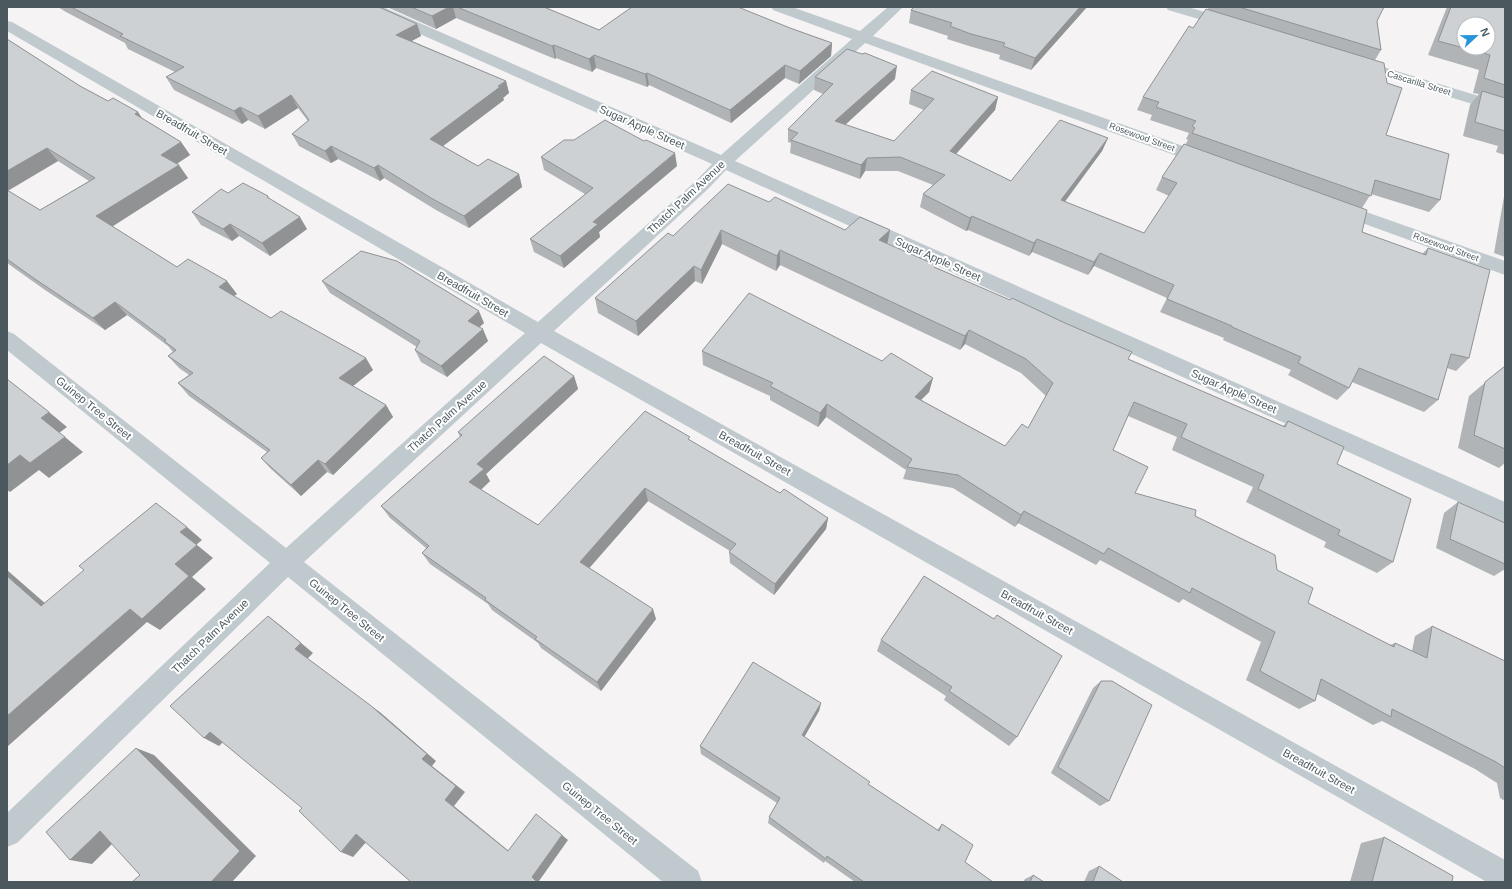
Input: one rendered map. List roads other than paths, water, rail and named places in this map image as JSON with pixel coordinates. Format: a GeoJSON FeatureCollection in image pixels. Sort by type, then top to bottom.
{"type":"FeatureCollection","features":[{"type":"Feature","properties":{"kind":"street","name":"Sugar Apple Street"},"geometry":{"type":"LineString","coordinates":[[371,7],[723,162],[1505,513]]}},
{"type":"Feature","properties":{"kind":"street","name":"Rosewood Street"},"geometry":{"type":"LineString","coordinates":[[778,7],[1222,166]]}},
{"type":"Feature","properties":{"kind":"street","name":"Thatch Palm Avenue"},"geometry":{"type":"LineString","coordinates":[[7,833],[287,562],[703,184],[723,162],[896,7]]}},
{"type":"Feature","properties":{"kind":"street"},"geometry":{"type":"LineString","coordinates":[[1173,7],[1241,28]]}},
{"type":"Feature","properties":{"kind":"street","name":"Breadfruit Street"},"geometry":{"type":"LineString","coordinates":[[7,25],[539,332],[1505,876]]}},
{"type":"Feature","properties":{"kind":"street","name":"Cascarilla Street"},"geometry":{"type":"LineString","coordinates":[[1346,60],[1505,109]]}},
{"type":"Feature","properties":{"kind":"street","name":"Rosewood Street"},"geometry":{"type":"LineString","coordinates":[[1326,204],[1505,268]]}},
{"type":"Feature","properties":{"kind":"street","name":"Guinep Tree Street"},"geometry":{"type":"LineString","coordinates":[[7,339],[687,882]]}}]}
